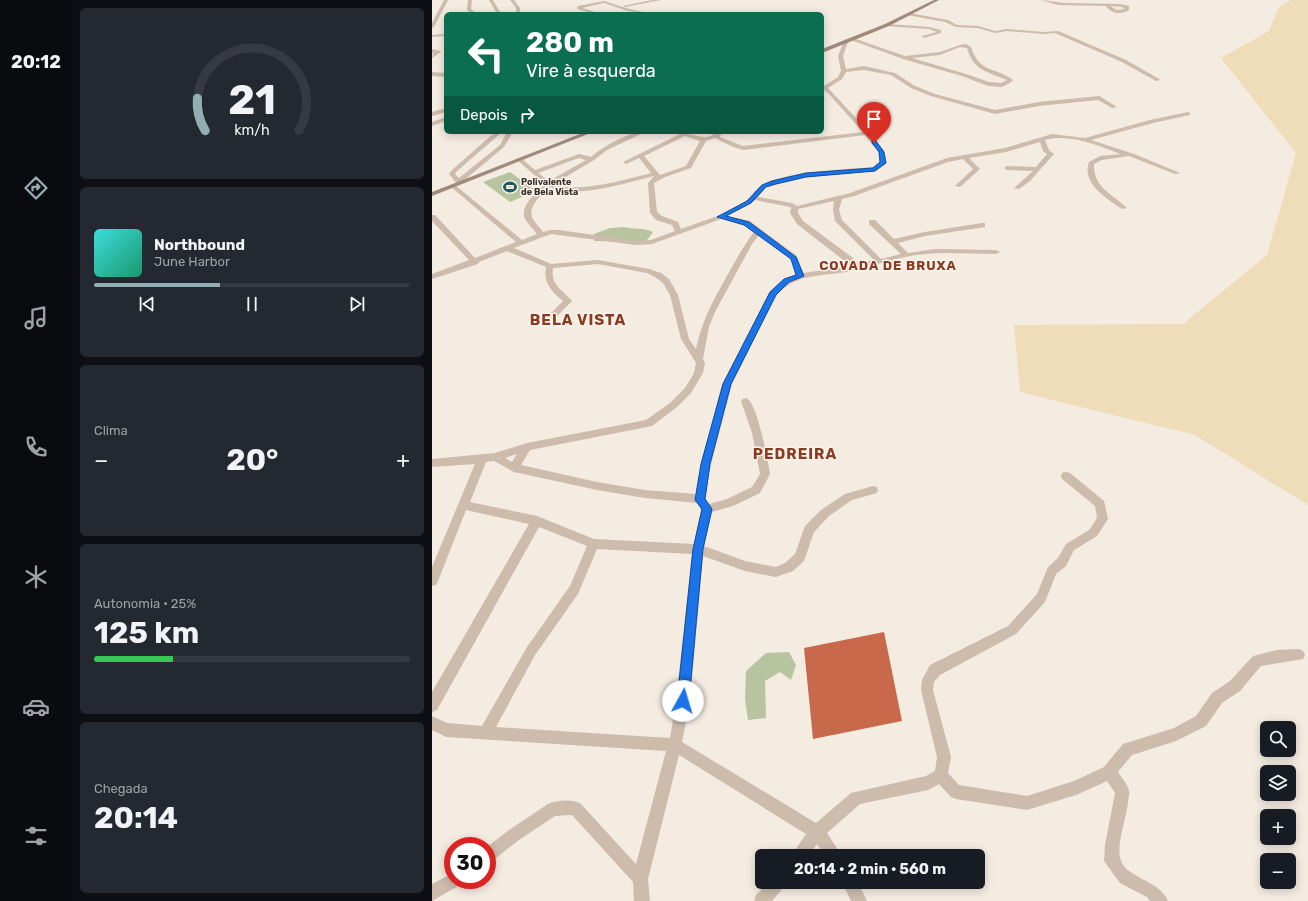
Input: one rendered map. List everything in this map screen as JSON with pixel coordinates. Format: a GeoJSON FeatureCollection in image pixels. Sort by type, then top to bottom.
{"type":"FeatureCollection","features":[{"type":"Feature","properties":{"kind":"main road"},"geometry":{"type":"LineString","coordinates":[[824,49],[887,25],[937,0]]}},
{"type":"Feature","properties":{"kind":"main road"},"geometry":{"type":"LineString","coordinates":[[432,194],[585,134]]}},
{"type":"Feature","properties":{"kind":"street"},"geometry":{"type":"LineString","coordinates":[[432,27],[446,0]]}},
{"type":"Feature","properties":{"kind":"street"},"geometry":{"type":"LineString","coordinates":[[470,0],[469,10],[472,12]]}},
{"type":"Feature","properties":{"kind":"street"},"geometry":{"type":"LineString","coordinates":[[491,0],[498,12]]}},
{"type":"Feature","properties":{"kind":"street"},"geometry":{"type":"LineString","coordinates":[[512,0],[518,8],[524,12]]}},
{"type":"Feature","properties":{"kind":"street"},"geometry":{"type":"LineString","coordinates":[[591,12],[578,9],[587,5],[610,0]]}},
{"type":"Feature","properties":{"kind":"street"},"geometry":{"type":"LineString","coordinates":[[617,7],[639,5],[659,0]]}},
{"type":"Feature","properties":{"kind":"street"},"geometry":{"type":"LineString","coordinates":[[1043,0],[1052,3],[1108,5]]}},
{"type":"Feature","properties":{"kind":"street"},"geometry":{"type":"LineString","coordinates":[[1077,4],[1093,0]]}},
{"type":"Feature","properties":{"kind":"street"},"geometry":{"type":"LineString","coordinates":[[604,2],[617,7],[641,12]]}},
{"type":"Feature","properties":{"kind":"street"},"geometry":{"type":"LineString","coordinates":[[909,14],[946,21],[956,26],[978,28],[995,32],[1007,30],[1044,33],[1056,32],[1124,61],[1158,80]]}},
{"type":"Feature","properties":{"kind":"street"},"geometry":{"type":"LineString","coordinates":[[887,25],[930,28],[939,31],[939,34],[924,37]]}},
{"type":"Feature","properties":{"kind":"street"},"geometry":{"type":"LineString","coordinates":[[432,36],[444,35]]}},
{"type":"Feature","properties":{"kind":"street"},"geometry":{"type":"LineString","coordinates":[[853,39],[905,58],[964,75],[988,84],[1002,84],[1010,80],[977,65],[972,57],[969,47],[966,46],[956,47],[941,53],[905,58]]}},
{"type":"Feature","properties":{"kind":"street"},"geometry":{"type":"LineString","coordinates":[[844,71],[842,67],[841,53],[846,42]]}},
{"type":"Feature","properties":{"kind":"street"},"geometry":{"type":"LineString","coordinates":[[432,51],[444,53]]}},
{"type":"Feature","properties":{"kind":"street"},"geometry":{"type":"LineString","coordinates":[[432,56],[438,52]]}},
{"type":"Feature","properties":{"kind":"street"},"geometry":{"type":"LineString","coordinates":[[432,277],[474,262],[541,234],[559,232],[644,243],[652,242],[720,217],[754,198],[759,190],[764,186],[774,182],[806,175],[875,169],[883,163],[882,152],[867,133],[824,90],[840,78],[844,71],[856,68],[864,68],[893,74],[913,87],[933,95],[995,112],[1039,104],[1099,98],[1114,107]]}},
{"type":"Feature","properties":{"kind":"street"},"geometry":{"type":"LineString","coordinates":[[433,75],[444,75]]}},
{"type":"Feature","properties":{"kind":"street"},"geometry":{"type":"LineString","coordinates":[[432,114],[444,112]]}},
{"type":"Feature","properties":{"kind":"street"},"geometry":{"type":"LineString","coordinates":[[1085,140],[1152,121],[1188,114]]}},
{"type":"Feature","properties":{"kind":"street"},"geometry":{"type":"LineString","coordinates":[[432,124],[444,120]]}},
{"type":"Feature","properties":{"kind":"street"},"geometry":{"type":"LineString","coordinates":[[519,159],[549,184],[558,188],[572,189],[657,176],[689,167],[704,140],[717,134],[734,146],[743,148],[867,133]]}},
{"type":"Feature","properties":{"kind":"street"},"geometry":{"type":"LineString","coordinates":[[497,134],[452,174],[456,184],[520,242]]}},
{"type":"Feature","properties":{"kind":"street"},"geometry":{"type":"LineString","coordinates":[[456,184],[502,146],[509,134]]}},
{"type":"Feature","properties":{"kind":"street"},"geometry":{"type":"LineString","coordinates":[[541,234],[528,218],[528,209],[538,194],[549,184],[606,149],[638,134]]}},
{"type":"Feature","properties":{"kind":"street"},"geometry":{"type":"LineString","coordinates":[[626,162],[680,134]]}},
{"type":"Feature","properties":{"kind":"street"},"geometry":{"type":"LineString","coordinates":[[685,134],[704,140]]}},
{"type":"Feature","properties":{"kind":"street"},"geometry":{"type":"LineString","coordinates":[[754,198],[792,205],[795,208],[839,198],[909,175],[947,160],[1006,150],[1042,139],[1058,136],[1085,140],[1132,155],[1177,173]]}},
{"type":"Feature","properties":{"kind":"street"},"geometry":{"type":"LineString","coordinates":[[1017,188],[1038,170],[1051,154],[1046,150],[1042,139]]}},
{"type":"Feature","properties":{"kind":"street"},"geometry":{"type":"LineString","coordinates":[[640,155],[657,176]]}},
{"type":"Feature","properties":{"kind":"street"},"geometry":{"type":"LineString","coordinates":[[1124,208],[1104,194],[1094,181],[1090,169],[1090,163],[1100,158],[1132,155]]}},
{"type":"Feature","properties":{"kind":"street"},"geometry":{"type":"LineString","coordinates":[[534,172],[579,156],[592,159]]}},
{"type":"Feature","properties":{"kind":"street"},"geometry":{"type":"LineString","coordinates":[[958,186],[977,169],[964,157]]}},
{"type":"Feature","properties":{"kind":"street"},"geometry":{"type":"LineString","coordinates":[[1007,168],[1038,170]]}},
{"type":"Feature","properties":{"kind":"street"},"geometry":{"type":"LineString","coordinates":[[657,176],[651,183],[654,213],[659,218],[675,224],[679,232]]}},
{"type":"Feature","properties":{"kind":"street"},"geometry":{"type":"LineString","coordinates":[[839,198],[835,213],[839,221],[879,261]]}},
{"type":"Feature","properties":{"kind":"street"},"geometry":{"type":"LineString","coordinates":[[795,208],[794,213],[800,222],[850,260],[856,267]]}},
{"type":"Feature","properties":{"kind":"street"},"geometry":{"type":"LineString","coordinates":[[432,217],[474,262]]}},
{"type":"Feature","properties":{"kind":"street"},"geometry":{"type":"LineString","coordinates":[[720,217],[747,223],[794,258],[800,276]]}},
{"type":"Feature","properties":{"kind":"street"},"geometry":{"type":"LineString","coordinates":[[872,222],[907,256]]}},
{"type":"Feature","properties":{"kind":"street"},"geometry":{"type":"LineString","coordinates":[[893,242],[925,234],[982,225]]}},
{"type":"Feature","properties":{"kind":"street"},"geometry":{"type":"LineString","coordinates":[[698,360],[705,327],[711,312],[749,243],[758,232]]}},
{"type":"Feature","properties":{"kind":"street"},"geometry":{"type":"LineString","coordinates":[[432,463],[495,457],[527,447],[649,423],[686,392],[695,382],[700,373],[701,363],[685,339],[674,295],[666,281],[658,275],[649,271],[598,262],[550,266],[506,248]]}},
{"type":"Feature","properties":{"kind":"street"},"geometry":{"type":"LineString","coordinates":[[700,500],[706,464],[727,384],[773,294],[786,281],[800,276],[841,271],[879,261],[925,252],[996,252]]}},
{"type":"Feature","properties":{"kind":"street"},"geometry":{"type":"LineString","coordinates":[[536,322],[559,313],[568,301],[551,285],[547,275],[550,266]]}},
{"type":"Feature","properties":{"kind":"street"},"geometry":{"type":"LineString","coordinates":[[707,509],[729,503],[756,490],[765,474],[757,433],[746,401]]}},
{"type":"Feature","properties":{"kind":"street"},"geometry":{"type":"LineString","coordinates":[[514,468],[527,447]]}},
{"type":"Feature","properties":{"kind":"street"},"geometry":{"type":"LineString","coordinates":[[495,457],[514,468],[631,492],[700,500],[707,509]]}},
{"type":"Feature","properties":{"kind":"street"},"geometry":{"type":"LineString","coordinates":[[432,581],[462,504],[482,459]]}},
{"type":"Feature","properties":{"kind":"street"},"geometry":{"type":"LineString","coordinates":[[1066,476],[1100,504],[1102,519],[1093,533],[1070,547],[1062,562],[1052,571],[1041,598],[1012,630],[941,666],[935,670],[928,680],[927,690],[944,757],[942,775],[948,785],[956,792],[1027,803],[1076,788],[1109,772],[1128,749],[1176,734],[1201,721],[1217,698],[1235,686],[1257,660],[1277,656],[1299,655]]}},
{"type":"Feature","properties":{"kind":"street"},"geometry":{"type":"LineString","coordinates":[[462,504],[536,521],[594,544],[698,549],[745,566],[776,572],[789,567],[800,557],[809,529],[825,513],[849,497],[873,490]]}},
{"type":"Feature","properties":{"kind":"street"},"geometry":{"type":"LineString","coordinates":[[642,901],[640,879],[675,745],[683,701],[698,549],[707,509]]}},
{"type":"Feature","properties":{"kind":"street"},"geometry":{"type":"LineString","coordinates":[[432,705],[536,521]]}},
{"type":"Feature","properties":{"kind":"street"},"geometry":{"type":"LineString","coordinates":[[486,732],[531,651],[574,590],[594,544]]}},
{"type":"Feature","properties":{"kind":"street"},"geometry":{"type":"LineString","coordinates":[[432,723],[446,730],[675,745],[817,832],[829,849]]}},
{"type":"Feature","properties":{"kind":"street"},"geometry":{"type":"LineString","coordinates":[[1109,772],[1122,791],[1119,814],[1112,845],[1112,861],[1125,878],[1152,892],[1160,901]]}},
{"type":"Feature","properties":{"kind":"street"},"geometry":{"type":"LineString","coordinates":[[804,849],[817,832],[856,798],[928,783],[942,775]]}},
{"type":"Feature","properties":{"kind":"street"},"geometry":{"type":"LineString","coordinates":[[496,849],[553,809],[575,808],[640,879]]}},
{"type":"Feature","properties":{"kind":"street"},"geometry":{"type":"LineString","coordinates":[[432,893],[444,886]]}},
{"type":"Feature","properties":{"kind":"street"},"geometry":{"type":"LineString","coordinates":[[762,901],[773,889]]}},
{"type":"Feature","properties":{"kind":"street"},"geometry":{"type":"LineString","coordinates":[[853,889],[859,901]]}},
{"type":"Feature","properties":{"kind":"green space","name":"Polivalente de Bela Vista"},"geometry":{"type":"Polygon","coordinates":[[[510,172],[536,191],[510,202],[483,182],[510,172]]]}},
{"type":"Feature","properties":{"kind":"green space"},"geometry":{"type":"Polygon","coordinates":[[[624,227],[653,232],[648,239],[643,242],[594,241],[594,234],[610,228],[624,227]]]}},
{"type":"Feature","properties":{"kind":"green space"},"geometry":{"type":"Polygon","coordinates":[[[789,652],[796,665],[791,680],[780,672],[765,681],[766,718],[748,720],[745,699],[746,671],[766,653],[789,652]]]}},
{"type":"Feature","properties":{"kind":"sand"},"geometry":{"type":"Polygon","coordinates":[[[1291,0],[1308,0],[1308,505],[1195,435],[1020,392],[1014,325],[1183,324],[1267,255],[1296,153],[1221,58],[1269,31],[1279,7],[1291,0]]]}},
{"type":"Feature","properties":{"kind":"building"},"geometry":{"type":"Polygon","coordinates":[[[884,632],[902,721],[813,739],[804,648],[884,632]]]}},
{"type":"Feature","properties":{"kind":"place","name":"Polivalente de Bela Vista"},"geometry":{"type":"Point","coordinates":[510,187]}},
{"type":"Feature","properties":{"kind":"district","name":"COVADA DE BRUXA"},"geometry":{"type":"Point","coordinates":[888,265]}},
{"type":"Feature","properties":{"kind":"district","name":"BELA VISTA"},"geometry":{"type":"Point","coordinates":[578,320]}},
{"type":"Feature","properties":{"kind":"district","name":"PEDREIRA"},"geometry":{"type":"Point","coordinates":[795,454]}},
{"type":"Feature","properties":{"kind":"route"},"geometry":{"type":"LineString","coordinates":[[683,701],[698,549],[707,509],[700,500],[706,464],[727,384],[748,339],[773,294],[779,286],[786,281],[800,276],[794,258],[747,223],[720,217],[749,202],[754,198],[759,190],[774,182],[806,175],[875,169],[883,163],[882,152],[874,143]]}}]}
